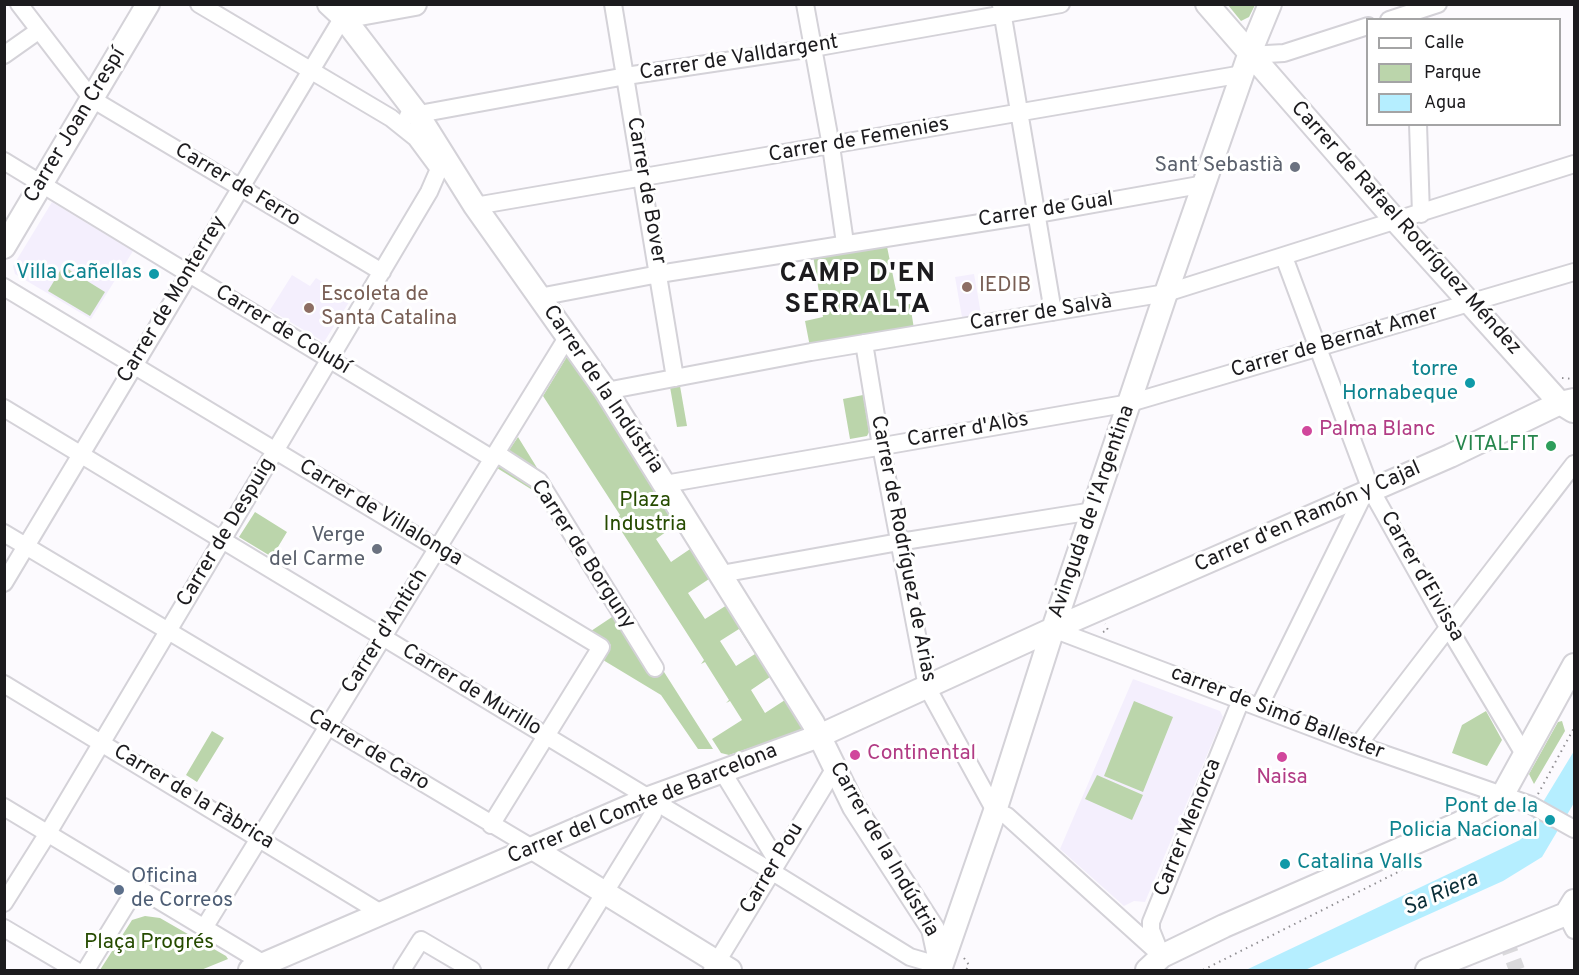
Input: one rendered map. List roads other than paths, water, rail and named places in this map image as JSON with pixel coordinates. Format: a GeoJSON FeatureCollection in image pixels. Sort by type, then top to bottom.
{"type":"FeatureCollection","features":[{"type":"Feature","properties":{"kind":"street"},"geometry":{"type":"LineString","coordinates":[[19,4],[92,99]]}},
{"type":"Feature","properties":{"kind":"street","name":"Carrer Joan Crespí"},"geometry":{"type":"LineString","coordinates":[[4,247],[148,4]]}},
{"type":"Feature","properties":{"kind":"street"},"geometry":{"type":"LineString","coordinates":[[199,4],[381,113]]}},
{"type":"Feature","properties":{"kind":"street","name":"Carrer de Bover"},"geometry":{"type":"LineString","coordinates":[[613,4],[675,378]]}},
{"type":"Feature","properties":{"kind":"street"},"geometry":{"type":"LineString","coordinates":[[805,4],[831,146],[845,243]]}},
{"type":"Feature","properties":{"kind":"street","name":"Carrer de Valldargent"},"geometry":{"type":"LineString","coordinates":[[381,113],[405,117],[418,115],[626,76],[813,48],[1001,9],[1061,4]]}},
{"type":"Feature","properties":{"kind":"street","name":"Carrer de Rafael Rodríguez Méndez"},"geometry":{"type":"LineString","coordinates":[[1207,4],[1246,64],[1397,222],[1471,304],[1570,405]]}},
{"type":"Feature","properties":{"kind":"street","name":"Avinguda de l'Argentina"},"geometry":{"type":"LineString","coordinates":[[943,969],[1053,629],[1166,293],[1246,64],[1270,4]]}},
{"type":"Feature","properties":{"kind":"street"},"geometry":{"type":"LineString","coordinates":[[1395,18],[1438,4]]}},
{"type":"Feature","properties":{"kind":"street"},"geometry":{"type":"LineString","coordinates":[[336,11],[409,5]]}},
{"type":"Feature","properties":{"kind":"street"},"geometry":{"type":"LineString","coordinates":[[1001,9],[1053,312]]}},
{"type":"Feature","properties":{"kind":"street","name":"Carrer de Monterrey"},"geometry":{"type":"LineString","coordinates":[[4,583],[310,72],[336,11]]}},
{"type":"Feature","properties":{"kind":"street","name":"Carrer de la Indústria"},"geometry":{"type":"LineString","coordinates":[[336,11],[418,115],[469,197],[606,391],[819,736],[854,807],[933,929],[943,969]]}},
{"type":"Feature","properties":{"kind":"street","name":"Carrer de Femenies"},"geometry":{"type":"LineString","coordinates":[[469,197],[642,178],[1018,112],[1246,64],[1366,27]]}},
{"type":"Feature","properties":{"kind":"street"},"geometry":{"type":"LineString","coordinates":[[4,55],[38,31]]}},
{"type":"Feature","properties":{"kind":"street","name":"Carrer de Ferro"},"geometry":{"type":"LineString","coordinates":[[92,99],[382,272]]}},
{"type":"Feature","properties":{"kind":"street","name":"Carrer de Despuig"},"geometry":{"type":"LineString","coordinates":[[4,903],[102,743],[429,192],[439,169],[416,138],[381,113]]}},
{"type":"Feature","properties":{"kind":"street"},"geometry":{"type":"LineString","coordinates":[[1418,126],[1421,214]]}},
{"type":"Feature","properties":{"kind":"street","name":"Carrer de Colubí"},"geometry":{"type":"LineString","coordinates":[[4,161],[330,360],[495,456]]}},
{"type":"Feature","properties":{"kind":"street","name":"Carrer de Salvà"},"geometry":{"type":"LineString","coordinates":[[606,391],[811,352],[1166,293],[1575,164]]}},
{"type":"Feature","properties":{"kind":"street","name":"Carrer de Gual"},"geometry":{"type":"LineString","coordinates":[[539,297],[659,274],[1037,214],[1205,184]]}},
{"type":"Feature","properties":{"kind":"street"},"geometry":{"type":"LineString","coordinates":[[429,192],[449,185],[469,197]]}},
{"type":"Feature","properties":{"kind":"street","name":"Carrer d'Eivissa"},"geometry":{"type":"LineString","coordinates":[[1284,257],[1368,492],[1524,754]]}},
{"type":"Feature","properties":{"kind":"street","name":"Carrer de Bernat Amer"},"geometry":{"type":"LineString","coordinates":[[1130,403],[1575,272]]}},
{"type":"Feature","properties":{"kind":"street","name":"Carrer de Villalonga"},"geometry":{"type":"LineString","coordinates":[[4,287],[601,647],[546,736]]}},
{"type":"Feature","properties":{"kind":"street","name":"Carrer d'Antich"},"geometry":{"type":"LineString","coordinates":[[204,928],[568,336]]}},
{"type":"Feature","properties":{"kind":"street","name":"Carrer de Rodríguez de Arias"},"geometry":{"type":"LineString","coordinates":[[864,343],[881,446],[927,687],[995,811]]}},
{"type":"Feature","properties":{"kind":"street","name":"Carrer d'Alòs"},"geometry":{"type":"LineString","coordinates":[[664,484],[1130,403]]}},
{"type":"Feature","properties":{"kind":"street","name":"Carrer d'en Ramón y Cajal"},"geometry":{"type":"LineString","coordinates":[[1053,629],[1570,405]]}},
{"type":"Feature","properties":{"kind":"street","name":"Carrer de Murillo"},"geometry":{"type":"LineString","coordinates":[[4,408],[649,798],[774,866],[910,957],[943,969]]}},
{"type":"Feature","properties":{"kind":"street","name":"Carrer de Borguny"},"geometry":{"type":"LineString","coordinates":[[495,456],[538,481],[655,668]]}},
{"type":"Feature","properties":{"kind":"street"},"geometry":{"type":"LineString","coordinates":[[1358,745],[1575,464]]}},
{"type":"Feature","properties":{"kind":"street"},"geometry":{"type":"LineString","coordinates":[[1259,707],[1368,492]]}},
{"type":"Feature","properties":{"kind":"street"},"geometry":{"type":"LineString","coordinates":[[721,574],[899,542],[1093,512]]}},
{"type":"Feature","properties":{"kind":"street","name":"Carrer de Caro"},"geometry":{"type":"LineString","coordinates":[[4,533],[534,849],[719,968]]}},
{"type":"Feature","properties":{"kind":"street","name":"Carrer del Comte de Barcelona"},"geometry":{"type":"LineString","coordinates":[[263,969],[381,913],[649,798],[819,736],[1053,629]]}},
{"type":"Feature","properties":{"kind":"street","name":"carrer de Simó Ballester"},"geometry":{"type":"LineString","coordinates":[[1053,629],[1358,745],[1502,796]]}},
{"type":"Feature","properties":{"kind":"street"},"geometry":{"type":"LineString","coordinates":[[995,811],[1007,816],[1155,963],[1224,926],[1460,823],[1493,804],[1502,796],[1575,665]]}},
{"type":"Feature","properties":{"kind":"street","name":"Carrer de la Fàbrica"},"geometry":{"type":"LineString","coordinates":[[4,684],[381,913]]}},
{"type":"Feature","properties":{"kind":"street","name":"Carrer Menorca"},"geometry":{"type":"LineString","coordinates":[[1155,963],[1151,922],[1241,700]]}},
{"type":"Feature","properties":{"kind":"street"},"geometry":{"type":"LineString","coordinates":[[491,825],[546,736]]}},
{"type":"Feature","properties":{"kind":"street","name":"Carrer Pou"},"geometry":{"type":"LineString","coordinates":[[719,968],[774,866],[835,768]]}},
{"type":"Feature","properties":{"kind":"street"},"geometry":{"type":"LineString","coordinates":[[722,771],[774,866]]}},
{"type":"Feature","properties":{"kind":"street"},"geometry":{"type":"LineString","coordinates":[[1502,796],[1532,805],[1575,829]]}},
{"type":"Feature","properties":{"kind":"street"},"geometry":{"type":"LineString","coordinates":[[557,970],[653,814],[649,798]]}},
{"type":"Feature","properties":{"kind":"street"},"geometry":{"type":"LineString","coordinates":[[4,807],[204,928],[263,969]]}},
{"type":"Feature","properties":{"kind":"street"},"geometry":{"type":"LineString","coordinates":[[86,970],[137,887]]}},
{"type":"Feature","properties":{"kind":"street"},"geometry":{"type":"LineString","coordinates":[[1427,970],[1572,915]]}},
{"type":"Feature","properties":{"kind":"street"},"geometry":{"type":"LineString","coordinates":[[4,928],[75,970]]}},
{"type":"Feature","properties":{"kind":"street"},"geometry":{"type":"LineString","coordinates":[[402,970],[421,940],[472,970]]}},
{"type":"Feature","properties":{"kind":"water","name":"Sa Riera"},"geometry":{"type":"Polygon","coordinates":[[[1574,751],[1574,803],[1542,857],[1503,881],[1305,970],[1246,970],[1520,840],[1574,751]]]}},
{"type":"Feature","properties":{"kind":"tunnel"},"geometry":{"type":"LineString","coordinates":[[1505,938],[1517,970]]}},
{"type":"Feature","properties":{"kind":"place","name":"Sant Sebastià"},"geometry":{"type":"Point","coordinates":[1295,167]}},
{"type":"Feature","properties":{"kind":"place","name":"Villa Cañellas"},"geometry":{"type":"Point","coordinates":[154,274]}},
{"type":"Feature","properties":{"kind":"place","name":"IEDIB"},"geometry":{"type":"Point","coordinates":[967,287]}},
{"type":"Feature","properties":{"kind":"place","name":"Escoleta de Santa Catalina"},"geometry":{"type":"Point","coordinates":[309,308]}},
{"type":"Feature","properties":{"kind":"place","name":"torre Hornabeque"},"geometry":{"type":"Point","coordinates":[1470,383]}},
{"type":"Feature","properties":{"kind":"place","name":"Palma Blanc"},"geometry":{"type":"Point","coordinates":[1307,431]}},
{"type":"Feature","properties":{"kind":"place","name":"VITALFIT"},"geometry":{"type":"Point","coordinates":[1551,446]}},
{"type":"Feature","properties":{"kind":"place","name":"Verge del Carme"},"geometry":{"type":"Point","coordinates":[377,549]}},
{"type":"Feature","properties":{"kind":"place","name":"Continental"},"geometry":{"type":"Point","coordinates":[855,755]}},
{"type":"Feature","properties":{"kind":"place","name":"Naisa"},"geometry":{"type":"Point","coordinates":[1282,757]}},
{"type":"Feature","properties":{"kind":"place","name":"Pont de la Policia Nacional"},"geometry":{"type":"Point","coordinates":[1550,820]}},
{"type":"Feature","properties":{"kind":"place","name":"Catalina Valls"},"geometry":{"type":"Point","coordinates":[1285,864]}},
{"type":"Feature","properties":{"kind":"place","name":"Oficina de Correos"},"geometry":{"type":"Point","coordinates":[119,890]}},
{"type":"Feature","properties":{"kind":"district","name":"CAMP D'EN SERRALTA"},"geometry":{"type":"Point","coordinates":[858,292]}},
{"type":"Feature","properties":{"kind":"park label","name":"Plaza Industria"},"geometry":{"type":"Point","coordinates":[645,514]}},
{"type":"Feature","properties":{"kind":"park label","name":"Plaça Progrés"},"geometry":{"type":"Point","coordinates":[149,944]}}]}
